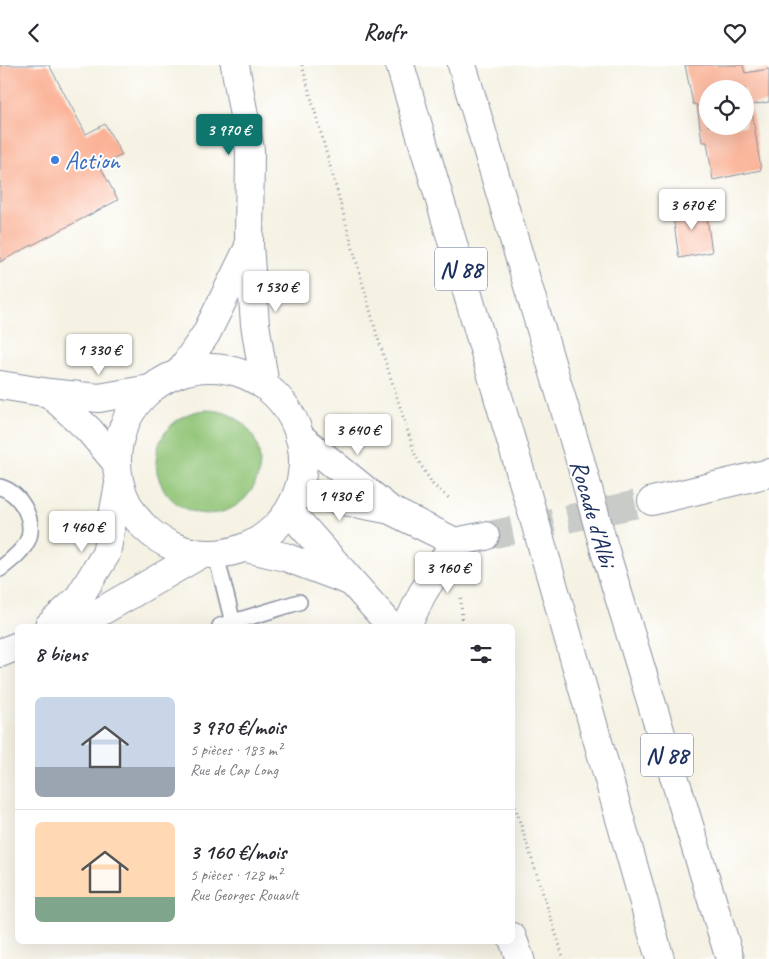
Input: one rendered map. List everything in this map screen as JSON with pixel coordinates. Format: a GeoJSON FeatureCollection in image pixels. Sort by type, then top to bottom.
{"type":"FeatureCollection","features":[{"type":"Feature","properties":{"kind":"main road"},"geometry":{"type":"LineString","coordinates":[[235,65],[250,150],[249,245],[254,324],[265,386]]}},
{"type":"Feature","properties":{"kind":"main road","name":"N 88"},"geometry":{"type":"LineString","coordinates":[[400,65],[547,563],[660,959]]}},
{"type":"Feature","properties":{"kind":"main road","name":"Rocade d'Albi"},"geometry":{"type":"LineString","coordinates":[[462,65],[605,551],[730,959]]}},
{"type":"Feature","properties":{"kind":"main road"},"geometry":{"type":"LineString","coordinates":[[179,373],[206,334],[249,245]]}},
{"type":"Feature","properties":{"kind":"main road"},"geometry":{"type":"LineString","coordinates":[[0,385],[49,393],[99,398],[150,389],[179,373],[208,367],[238,372],[265,386],[286,408],[299,435],[303,464],[294,501],[270,533],[246,548],[208,555],[100,612],[71,624]]}},
{"type":"Feature","properties":{"kind":"main road"},"geometry":{"type":"LineString","coordinates":[[51,624],[78,599],[106,554],[124,422],[150,389]]}},
{"type":"Feature","properties":{"kind":"main road"},"geometry":{"type":"LineString","coordinates":[[49,393],[88,430],[117,473],[135,517],[163,543],[208,555]]}},
{"type":"Feature","properties":{"kind":"main road"},"geometry":{"type":"LineString","coordinates":[[299,435],[390,510]]}},
{"type":"Feature","properties":{"kind":"main road"},"geometry":{"type":"LineString","coordinates":[[652,501],[769,473]]}},
{"type":"Feature","properties":{"kind":"main road"},"geometry":{"type":"LineString","coordinates":[[294,501],[390,510],[468,540],[422,595],[408,624]]}},
{"type":"Feature","properties":{"kind":"main road"},"geometry":{"type":"LineString","coordinates":[[294,501],[352,582],[388,624]]}},
{"type":"Feature","properties":{"kind":"main road"},"geometry":{"type":"LineString","coordinates":[[246,548],[285,557],[352,582]]}},
{"type":"Feature","properties":{"kind":"main road"},"geometry":{"type":"LineString","coordinates":[[0,653],[15,647]]}},
{"type":"Feature","properties":{"kind":"main road"},"geometry":{"type":"LineString","coordinates":[[515,944],[520,959]]}},
{"type":"Feature","properties":{"kind":"lane"},"geometry":{"type":"LineString","coordinates":[[0,487],[9,490],[21,502],[30,518],[30,535],[21,553],[0,569]]}},
{"type":"Feature","properties":{"kind":"lane"},"geometry":{"type":"LineString","coordinates":[[208,555],[227,624]]}},
{"type":"Feature","properties":{"kind":"lane"},"geometry":{"type":"LineString","coordinates":[[230,624],[299,602]]}},
{"type":"Feature","properties":{"kind":"path"},"geometry":{"type":"LineString","coordinates":[[302,65],[377,335],[416,457],[433,485],[462,509],[468,540]]}},
{"type":"Feature","properties":{"kind":"path"},"geometry":{"type":"LineString","coordinates":[[461,597],[462,624]]}},
{"type":"Feature","properties":{"kind":"path"},"geometry":{"type":"LineString","coordinates":[[515,806],[564,959]]}},
{"type":"Feature","properties":{"kind":"green space"},"geometry":{"type":"Polygon","coordinates":[[[208,410],[228,414],[245,425],[256,442],[260,462],[256,482],[245,499],[228,510],[208,514],[188,510],[171,499],[160,482],[156,462],[160,442],[171,425],[188,414],[208,410]]]}},
{"type":"Feature","properties":{"kind":"building","name":"Action"},"geometry":{"type":"Polygon","coordinates":[[[0,65],[49,65],[86,134],[105,124],[122,155],[100,166],[118,200],[0,262],[0,65]]]}},
{"type":"Feature","properties":{"kind":"building"},"geometry":{"type":"Polygon","coordinates":[[[685,65],[743,65],[745,73],[769,69],[769,102],[754,104],[754,80],[699,80],[699,120],[697,105],[693,104],[685,65]]]}},
{"type":"Feature","properties":{"kind":"building"},"geometry":{"type":"Polygon","coordinates":[[[754,124],[761,170],[713,180],[707,142],[702,142],[701,135],[754,135],[754,124]]]}},
{"type":"Feature","properties":{"kind":"building"},"geometry":{"type":"Polygon","coordinates":[[[705,205],[712,252],[679,258],[672,210],[705,205]]]}},
{"type":"Feature","properties":{"kind":"tunnel"},"geometry":{"type":"LineString","coordinates":[[485,536],[652,501]]}},
{"type":"Feature","properties":{"kind":"place","name":"Action"},"geometry":{"type":"Point","coordinates":[55,160]}}]}
